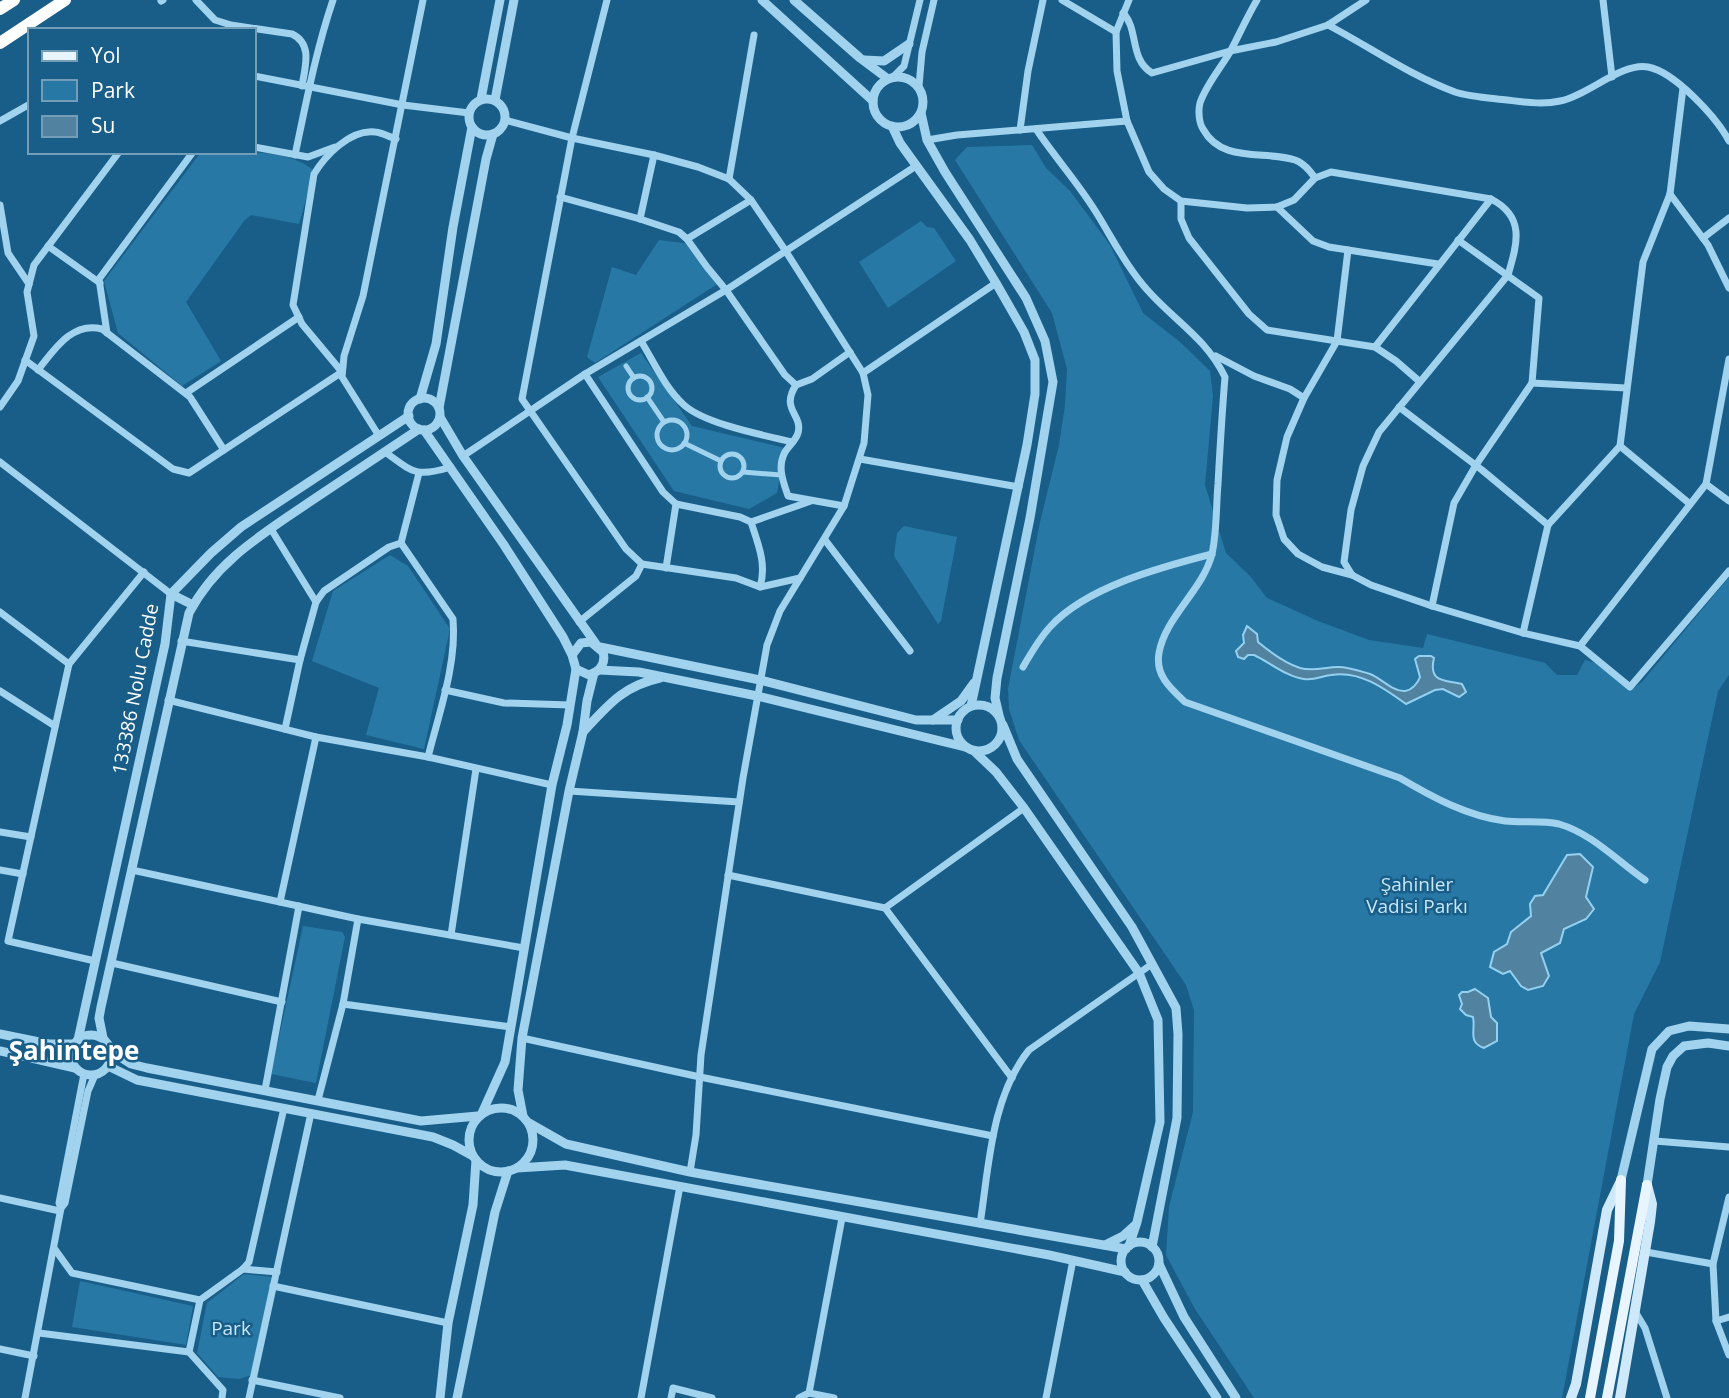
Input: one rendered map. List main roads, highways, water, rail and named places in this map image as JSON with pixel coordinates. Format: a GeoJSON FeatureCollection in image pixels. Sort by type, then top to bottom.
{"type":"FeatureCollection","features":[{"type":"Feature","properties":{"kind":"highway"},"geometry":{"type":"LineString","coordinates":[[0,9],[14,0]]}},
{"type":"Feature","properties":{"kind":"highway"},"geometry":{"type":"LineString","coordinates":[[0,43],[65,0]]}},
{"type":"Feature","properties":{"kind":"main road"},"geometry":{"type":"LineString","coordinates":[[1571,1398],[1576,1384],[1607,1210],[1621,1180],[1619,1241],[1590,1398]]}},
{"type":"Feature","properties":{"kind":"main road"},"geometry":{"type":"LineString","coordinates":[[1608,1398],[1647,1185],[1652,1204],[1646,1252],[1620,1398]]}},
{"type":"Feature","properties":{"kind":"water"},"geometry":{"type":"Polygon","coordinates":[[[1247,626],[1257,634],[1258,642],[1263,646],[1300,668],[1350,668],[1370,674],[1396,689],[1405,691],[1414,686],[1420,677],[1415,659],[1419,656],[1431,656],[1434,658],[1433,672],[1436,676],[1444,681],[1462,684],[1466,692],[1459,697],[1443,689],[1435,690],[1406,704],[1380,686],[1351,675],[1298,678],[1254,655],[1248,655],[1244,659],[1238,657],[1236,651],[1244,643],[1243,635],[1247,626]]]}},
{"type":"Feature","properties":{"kind":"water"},"geometry":{"type":"Polygon","coordinates":[[[1580,854],[1593,867],[1586,897],[1594,909],[1586,919],[1564,929],[1560,943],[1541,953],[1549,976],[1543,986],[1528,990],[1521,986],[1510,971],[1503,974],[1490,967],[1494,952],[1507,944],[1511,932],[1531,916],[1530,904],[1535,896],[1543,895],[1567,855],[1580,854]]]}},
{"type":"Feature","properties":{"kind":"water"},"geometry":{"type":"Polygon","coordinates":[[[1475,989],[1488,998],[1491,1017],[1497,1023],[1497,1041],[1484,1048],[1474,1039],[1473,1017],[1460,1009],[1462,1004],[1459,995],[1475,989]]]}},
{"type":"Feature","properties":{"kind":"district","name":"Şahintepe"},"geometry":{"type":"Point","coordinates":[74,1051]}},
{"type":"Feature","properties":{"kind":"park label","name":"Şahinler Vadisi Parkı"},"geometry":{"type":"Point","coordinates":[1417,895]}},
{"type":"Feature","properties":{"kind":"park label","name":"Park"},"geometry":{"type":"Point","coordinates":[231,1328]}}]}
